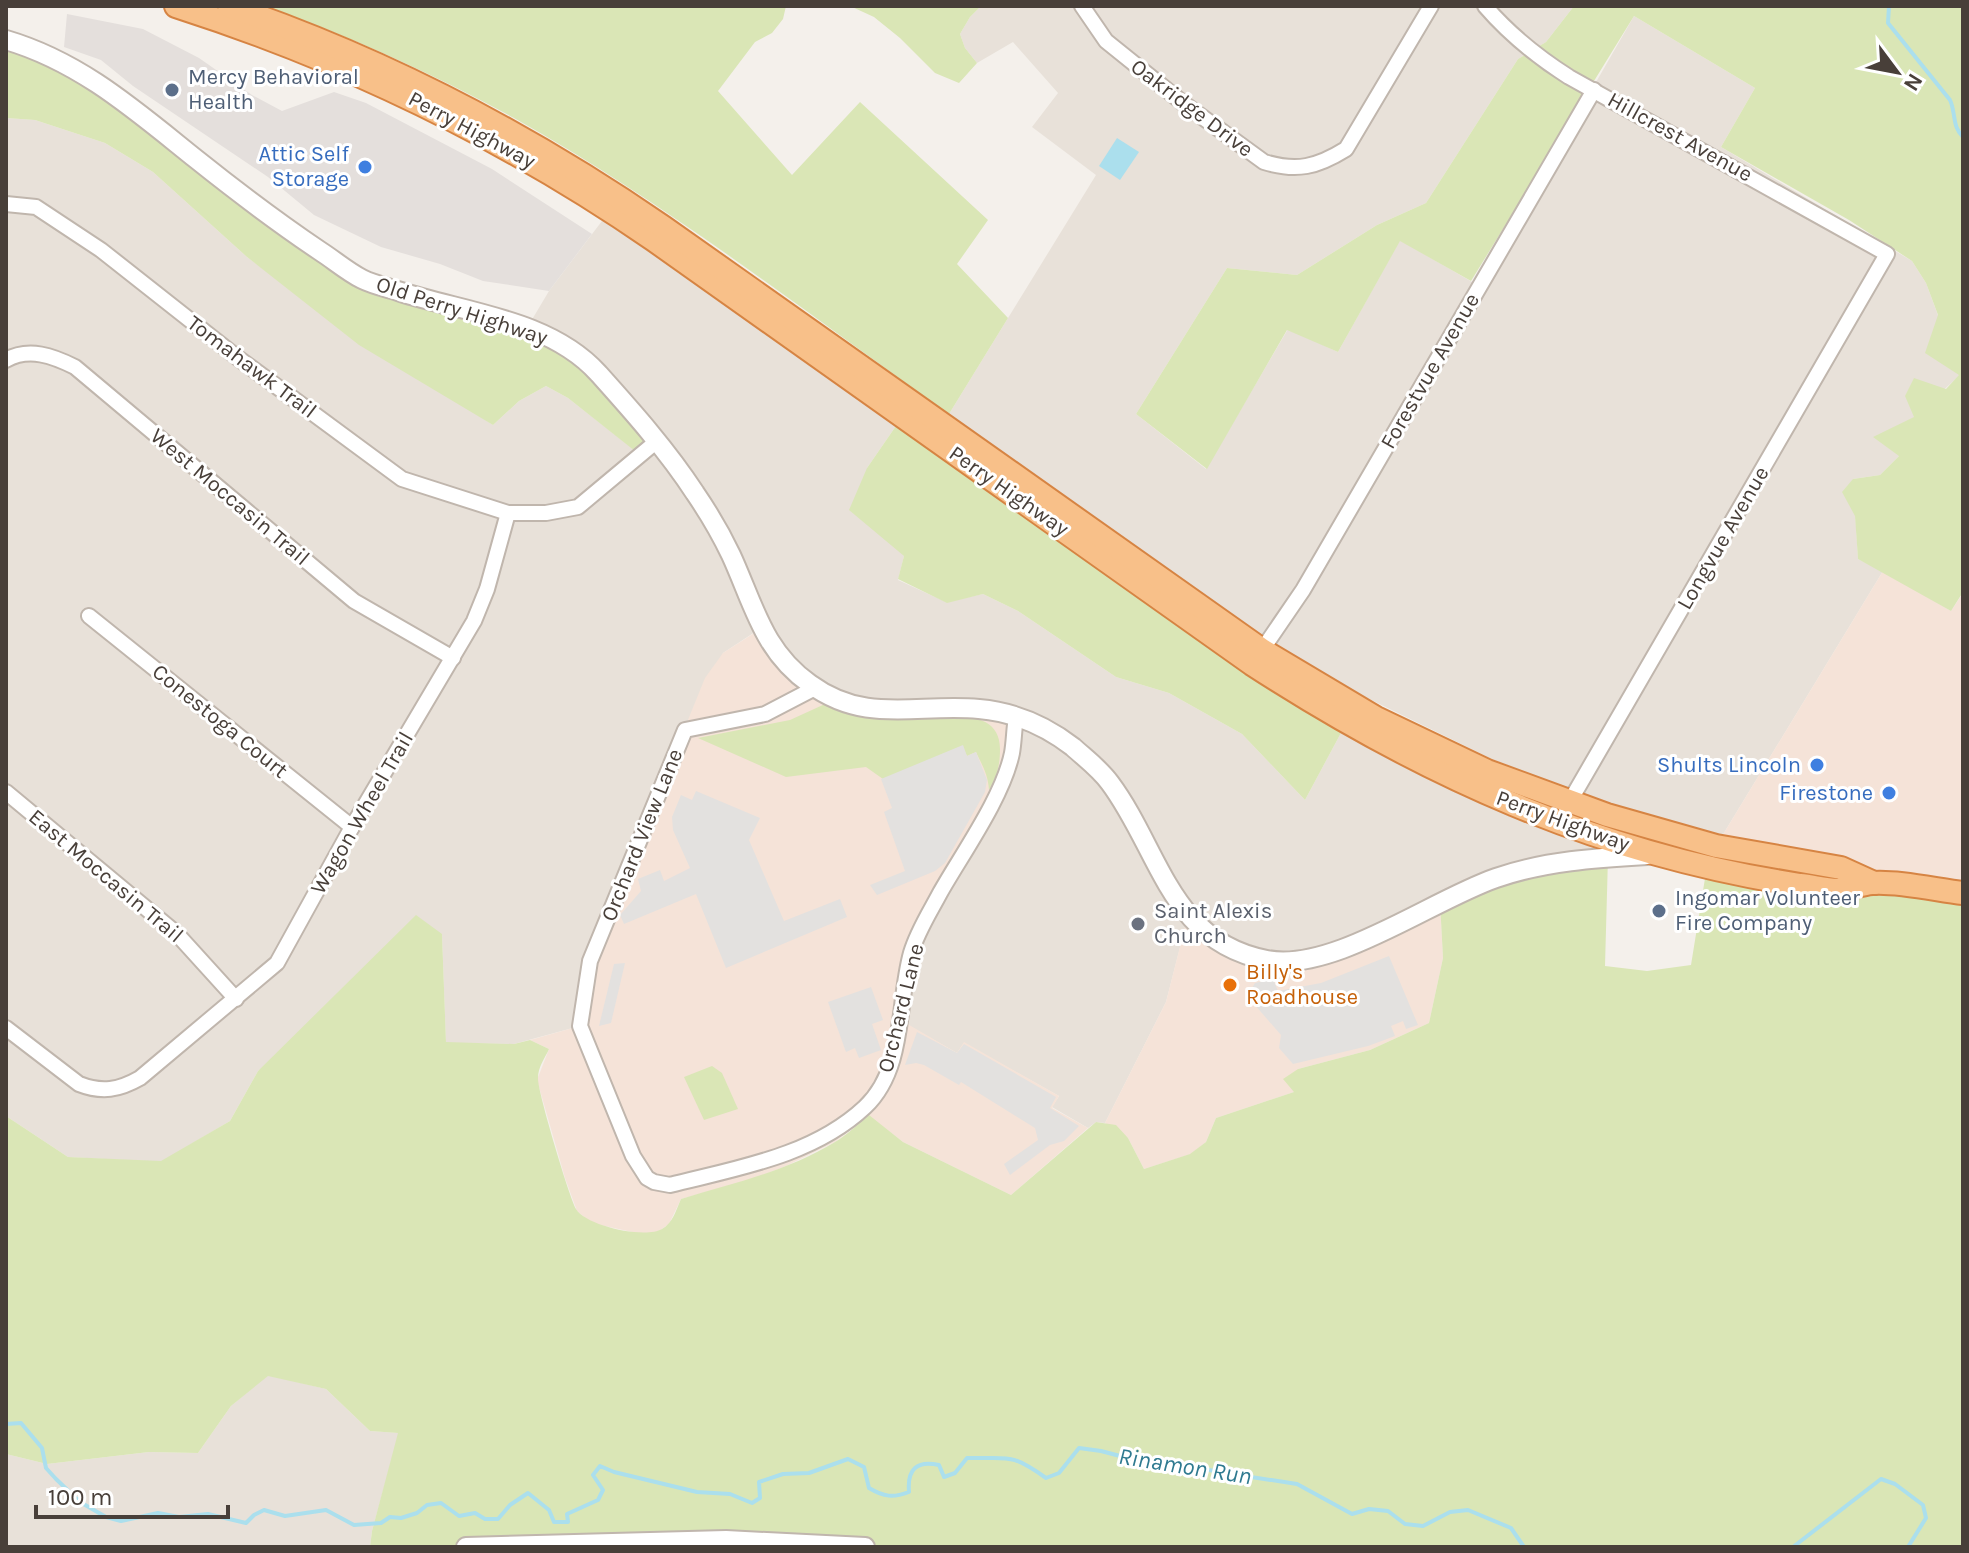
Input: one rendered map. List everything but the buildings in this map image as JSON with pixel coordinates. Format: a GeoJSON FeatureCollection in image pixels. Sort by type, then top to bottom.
{"type":"FeatureCollection","features":[{"type":"Feature","properties":{"kind":"highway","name":"Perry Highway"},"geometry":{"type":"LineString","coordinates":[[176,6],[294,47],[376,81],[458,121],[538,166],[654,240],[1279,681],[1347,723],[1423,764],[1478,791],[1758,855],[1841,868],[1874,883]]}},
{"type":"Feature","properties":{"kind":"highway","name":"Perry Highway"},"geometry":{"type":"LineString","coordinates":[[229,6],[341,48],[424,85],[508,129],[587,176],[1262,650],[1316,685],[1405,733],[1487,771],[1564,812],[1660,854],[1754,876],[1837,890],[1874,883],[1963,893]]}},
{"type":"Feature","properties":{"kind":"street","name":"Oakridge Drive"},"geometry":{"type":"LineString","coordinates":[[1082,6],[1106,41],[1194,112],[1264,162],[1282,167],[1301,167],[1325,163],[1346,149],[1431,6]]}},
{"type":"Feature","properties":{"kind":"street","name":"Hillcrest Avenue"},"geometry":{"type":"LineString","coordinates":[[1485,6],[1509,34],[1539,58],[1887,254]]}},
{"type":"Feature","properties":{"kind":"street","name":"Old Perry Highway"},"geometry":{"type":"LineString","coordinates":[[6,40],[39,50],[78,70],[129,104],[291,232],[363,280],[527,328],[561,344],[592,367],[657,441],[695,493],[729,553],[769,643],[798,676],[815,688],[858,708],[888,711],[979,709],[1034,723],[1059,737],[1110,783],[1170,890],[1197,925],[1227,946],[1263,960],[1299,961],[1324,956],[1466,889],[1524,869],[1578,859],[1660,854]]}},
{"type":"Feature","properties":{"kind":"street","name":"Forestvue Avenue"},"geometry":{"type":"LineString","coordinates":[[1262,650],[1303,590],[1594,90]]}},
{"type":"Feature","properties":{"kind":"street","name":"Tomahawk Trail"},"geometry":{"type":"LineString","coordinates":[[6,204],[36,207],[101,250],[238,358],[402,479],[508,513]]}},
{"type":"Feature","properties":{"kind":"street","name":"Longvue Avenue"},"geometry":{"type":"LineString","coordinates":[[1564,812],[1887,254]]}},
{"type":"Feature","properties":{"kind":"street","name":"West Moccasin Trail"},"geometry":{"type":"LineString","coordinates":[[6,360],[16,354],[34,353],[58,358],[75,367],[354,601],[453,658]]}},
{"type":"Feature","properties":{"kind":"street"},"geometry":{"type":"LineString","coordinates":[[508,513],[546,513],[578,507],[657,441]]}},
{"type":"Feature","properties":{"kind":"street","name":"Wagon Wheel Trail"},"geometry":{"type":"LineString","coordinates":[[6,1028],[79,1084],[91,1089],[123,1088],[140,1078],[277,963],[482,603],[508,513]]}},
{"type":"Feature","properties":{"kind":"street","name":"Conestoga Court"},"geometry":{"type":"LineString","coordinates":[[89,616],[352,827]]}},
{"type":"Feature","properties":{"kind":"street","name":"Orchard View Lane"},"geometry":{"type":"LineString","coordinates":[[580,1026],[590,961],[685,730],[765,714],[815,688]]}},
{"type":"Feature","properties":{"kind":"street","name":"Orchard Lane"},"geometry":{"type":"LineString","coordinates":[[580,1026],[633,1156],[647,1178],[654,1182],[670,1185],[719,1173],[791,1152],[832,1131],[864,1108],[877,1094],[888,1073],[896,1046],[902,985],[912,948],[997,794],[1012,755],[1016,717]]}},
{"type":"Feature","properties":{"kind":"street","name":"East Moccasin Trail"},"geometry":{"type":"LineString","coordinates":[[6,792],[177,934],[236,999]]}},
{"type":"Feature","properties":{"kind":"street"},"geometry":{"type":"LineString","coordinates":[[1660,854],[1676,836]]}},
{"type":"Feature","properties":{"kind":"street"},"geometry":{"type":"LineString","coordinates":[[466,1547],[694,1540],[865,1547]]}},
{"type":"Feature","properties":{"kind":"shaded area"},"geometry":{"type":"Polygon","coordinates":[[[981,6],[1574,6],[1546,42],[1518,59],[1426,203],[1377,225],[1297,275],[1227,268],[1136,414],[1206,469],[1288,329],[1338,352],[1400,240],[1479,286],[1634,16],[1755,88],[1721,147],[1912,261],[1926,283],[1960,375],[1914,417],[1899,456],[1880,475],[1853,479],[1858,559],[1883,571],[1716,846],[1492,759],[1351,690],[1269,640],[949,414],[1096,175],[1032,127],[1058,93],[1013,42],[977,63],[965,48],[960,34],[981,6]]]}},
{"type":"Feature","properties":{"kind":"shaded area"},"geometry":{"type":"Polygon","coordinates":[[[67,14],[143,29],[199,58],[252,95],[282,111],[334,92],[366,103],[492,169],[592,234],[549,291],[483,281],[440,264],[381,247],[314,215],[268,177],[133,86],[101,60],[64,47],[67,14]]]}},
{"type":"Feature","properties":{"kind":"shaded area"},"geometry":{"type":"Polygon","coordinates":[[[6,118],[35,120],[105,143],[153,172],[247,257],[294,292],[493,425],[519,401],[546,386],[568,398],[641,455],[527,328],[549,291],[605,217],[898,423],[867,468],[904,556],[898,580],[946,602],[983,594],[1018,611],[1116,677],[1169,693],[1242,734],[1305,800],[1342,731],[1441,783],[1587,842],[1608,857],[1352,945],[1274,962],[1188,916],[1166,1002],[1105,1123],[1096,1122],[1088,1128],[1052,1107],[1059,1096],[964,1043],[957,1053],[899,1020],[832,698],[761,628],[723,653],[580,1026],[514,1044],[446,1043],[442,934],[258,1071],[230,1121],[161,1162],[68,1157],[6,1116],[6,118]]]}},
{"type":"Feature","properties":{"kind":"shaded area"},"geometry":{"type":"Polygon","coordinates":[[[1883,571],[1951,611],[1963,593],[1963,893],[1716,846],[1883,571]]]}},
{"type":"Feature","properties":{"kind":"shaded area"},"geometry":{"type":"Polygon","coordinates":[[[762,628],[832,698],[1016,717],[1012,755],[924,922],[899,1019],[957,1053],[964,1042],[1059,1096],[1052,1108],[1088,1128],[1011,1195],[903,1142],[869,1116],[835,1142],[786,1166],[753,1179],[681,1199],[669,1224],[659,1231],[646,1235],[591,1223],[577,1211],[537,1080],[549,1049],[530,1040],[580,1026],[590,961],[705,678],[723,653],[762,628]]]}},
{"type":"Feature","properties":{"kind":"shaded area"},"geometry":{"type":"Polygon","coordinates":[[[963,745],[967,756],[976,752],[987,780],[985,792],[945,863],[935,871],[877,895],[870,885],[905,871],[884,812],[892,808],[881,779],[963,745]]]}},
{"type":"Feature","properties":{"kind":"shaded area"},"geometry":{"type":"Polygon","coordinates":[[[696,791],[760,818],[749,840],[784,921],[840,899],[847,917],[726,968],[696,894],[624,924],[620,915],[641,891],[638,879],[660,870],[664,881],[690,868],[673,830],[672,817],[681,795],[692,800],[696,791]]]}},
{"type":"Feature","properties":{"kind":"shaded area"},"geometry":{"type":"Polygon","coordinates":[[[1440,902],[1443,958],[1429,1023],[1370,1050],[1298,1069],[1294,1092],[1216,1118],[1206,1142],[1191,1154],[1144,1169],[1128,1138],[1105,1123],[1166,1002],[1188,915],[1197,925],[1287,962],[1440,902]]]}},
{"type":"Feature","properties":{"kind":"shaded area"},"geometry":{"type":"Polygon","coordinates":[[[1389,956],[1418,1025],[1406,1029],[1403,1021],[1391,1026],[1395,1036],[1368,1046],[1293,1064],[1279,1048],[1281,1035],[1254,1004],[1252,988],[1255,983],[1273,979],[1278,991],[1321,983],[1389,956]]]}},
{"type":"Feature","properties":{"kind":"shaded area"},"geometry":{"type":"Polygon","coordinates":[[[625,963],[611,1023],[599,1026],[614,964],[625,963]]]}},
{"type":"Feature","properties":{"kind":"shaded area"},"geometry":{"type":"Polygon","coordinates":[[[871,987],[883,1020],[872,1024],[881,1050],[859,1058],[855,1048],[846,1052],[828,1002],[871,987]]]}},
{"type":"Feature","properties":{"kind":"shaded area"},"geometry":{"type":"Polygon","coordinates":[[[917,1032],[957,1053],[964,1044],[1056,1097],[1050,1108],[1079,1126],[1064,1141],[1050,1145],[1010,1175],[1004,1164],[1038,1140],[1035,1128],[961,1082],[959,1085],[924,1065],[905,1065],[917,1032]]]}},
{"type":"Feature","properties":{"kind":"shaded area"},"geometry":{"type":"Polygon","coordinates":[[[268,1375],[326,1389],[370,1431],[399,1433],[370,1547],[6,1547],[6,1454],[47,1464],[149,1452],[198,1453],[231,1406],[268,1375]]]}},
{"type":"Feature","properties":{"kind":"green space"},"geometry":{"type":"Polygon","coordinates":[[[266,6],[786,6],[783,19],[772,33],[755,42],[718,91],[792,175],[860,102],[988,220],[957,264],[1008,318],[949,414],[681,222],[571,151],[423,71],[266,6]]]}},
{"type":"Feature","properties":{"kind":"green space"},"geometry":{"type":"Polygon","coordinates":[[[850,6],[981,6],[960,34],[965,48],[977,63],[959,83],[935,73],[874,17],[850,6]]]}},
{"type":"Feature","properties":{"kind":"green space"},"geometry":{"type":"Polygon","coordinates":[[[1574,6],[1963,6],[1963,592],[1951,611],[1858,559],[1855,516],[1842,492],[1853,479],[1880,475],[1899,456],[1873,437],[1914,417],[1905,396],[1914,378],[1946,389],[1959,375],[1925,353],[1938,315],[1926,283],[1912,261],[1849,220],[1721,147],[1755,88],[1634,16],[1471,281],[1400,241],[1338,352],[1287,330],[1207,469],[1136,414],[1227,268],[1297,275],[1377,225],[1426,203],[1518,59],[1546,42],[1574,6]]]}},
{"type":"Feature","properties":{"kind":"green space"},"geometry":{"type":"Polygon","coordinates":[[[6,40],[39,50],[363,280],[561,344],[657,441],[640,455],[568,398],[546,386],[519,401],[493,425],[359,345],[247,257],[153,172],[105,143],[35,120],[6,118],[6,40]]]}},
{"type":"Feature","properties":{"kind":"green space"},"geometry":{"type":"Polygon","coordinates":[[[898,423],[1342,731],[1305,800],[1242,734],[1169,693],[1116,677],[1018,611],[983,594],[947,603],[898,579],[904,556],[849,510],[867,468],[898,423]]]}},
{"type":"Feature","properties":{"kind":"green space"},"geometry":{"type":"Polygon","coordinates":[[[825,704],[878,719],[960,716],[988,724],[997,734],[1000,749],[994,780],[989,790],[976,752],[967,756],[962,746],[883,779],[866,767],[786,777],[698,738],[790,720],[825,704]]]}},
{"type":"Feature","properties":{"kind":"green space"},"geometry":{"type":"Polygon","coordinates":[[[1608,857],[1605,966],[1647,971],[1691,965],[1707,866],[1963,893],[1963,1547],[370,1547],[398,1433],[370,1431],[326,1389],[268,1376],[231,1406],[198,1453],[149,1452],[47,1464],[6,1454],[6,1116],[68,1157],[161,1161],[230,1121],[258,1071],[416,915],[442,934],[446,1042],[514,1044],[530,1040],[549,1049],[539,1070],[539,1087],[576,1209],[591,1221],[616,1229],[654,1232],[669,1223],[681,1199],[798,1161],[839,1139],[869,1115],[903,1142],[1011,1195],[1096,1122],[1116,1125],[1128,1138],[1144,1169],[1190,1154],[1206,1142],[1216,1118],[1294,1092],[1283,1079],[1298,1069],[1370,1050],[1429,1023],[1443,958],[1440,902],[1466,889],[1608,857]]]}},
{"type":"Feature","properties":{"kind":"green space"},"geometry":{"type":"Polygon","coordinates":[[[712,1066],[722,1073],[738,1109],[704,1120],[684,1077],[712,1066]]]}},
{"type":"Feature","properties":{"kind":"water"},"geometry":{"type":"Polygon","coordinates":[[[1117,138],[1139,152],[1120,180],[1099,166],[1117,138]]]}},
{"type":"Feature","properties":{"kind":"waterway"},"geometry":{"type":"LineString","coordinates":[[1889,6],[1888,23],[1950,100],[1957,129],[1963,137]]}},
{"type":"Feature","properties":{"kind":"waterway","name":"Rinamon Run"},"geometry":{"type":"LineString","coordinates":[[6,1424],[21,1423],[42,1448],[46,1468],[80,1502],[106,1517],[121,1521],[158,1513],[179,1517],[208,1514],[246,1523],[264,1510],[285,1516],[326,1510],[354,1525],[381,1523],[390,1517],[401,1518],[417,1513],[427,1505],[441,1503],[459,1516],[475,1513],[485,1519],[498,1519],[510,1505],[528,1493],[549,1510],[554,1522],[568,1522],[567,1514],[598,1500],[603,1490],[593,1475],[600,1466],[697,1492],[730,1494],[752,1503],[760,1498],[759,1482],[783,1474],[809,1473],[848,1459],[864,1467],[869,1488],[893,1496],[909,1492],[910,1477],[919,1465],[939,1465],[944,1477],[955,1473],[967,1458],[1009,1459],[1024,1464],[1046,1478],[1059,1473],[1079,1448],[1158,1466],[1171,1462],[1297,1484],[1352,1514],[1369,1509],[1388,1511],[1405,1524],[1423,1526],[1450,1512],[1468,1510],[1511,1528],[1524,1547]]}},
{"type":"Feature","properties":{"kind":"waterway","name":"Rinamon Run"},"geometry":{"type":"LineString","coordinates":[[1793,1547],[1881,1479],[1895,1484],[1923,1505],[1926,1518],[1908,1547]]}},
{"type":"Feature","properties":{"kind":"place","name":"Mercy Behavioral Health"},"geometry":{"type":"Point","coordinates":[172,90]}},
{"type":"Feature","properties":{"kind":"place","name":"Attic Self Storage"},"geometry":{"type":"Point","coordinates":[365,167]}},
{"type":"Feature","properties":{"kind":"place","name":"Shults Lincoln"},"geometry":{"type":"Point","coordinates":[1817,765]}},
{"type":"Feature","properties":{"kind":"place","name":"Firestone"},"geometry":{"type":"Point","coordinates":[1889,793]}},
{"type":"Feature","properties":{"kind":"place","name":"Ingomar Volunteer Fire Company"},"geometry":{"type":"Point","coordinates":[1659,911]}},
{"type":"Feature","properties":{"kind":"place","name":"Saint Alexis Church"},"geometry":{"type":"Point","coordinates":[1138,924]}},
{"type":"Feature","properties":{"kind":"place","name":"Billy's Roadhouse"},"geometry":{"type":"Point","coordinates":[1230,985]}}]}
